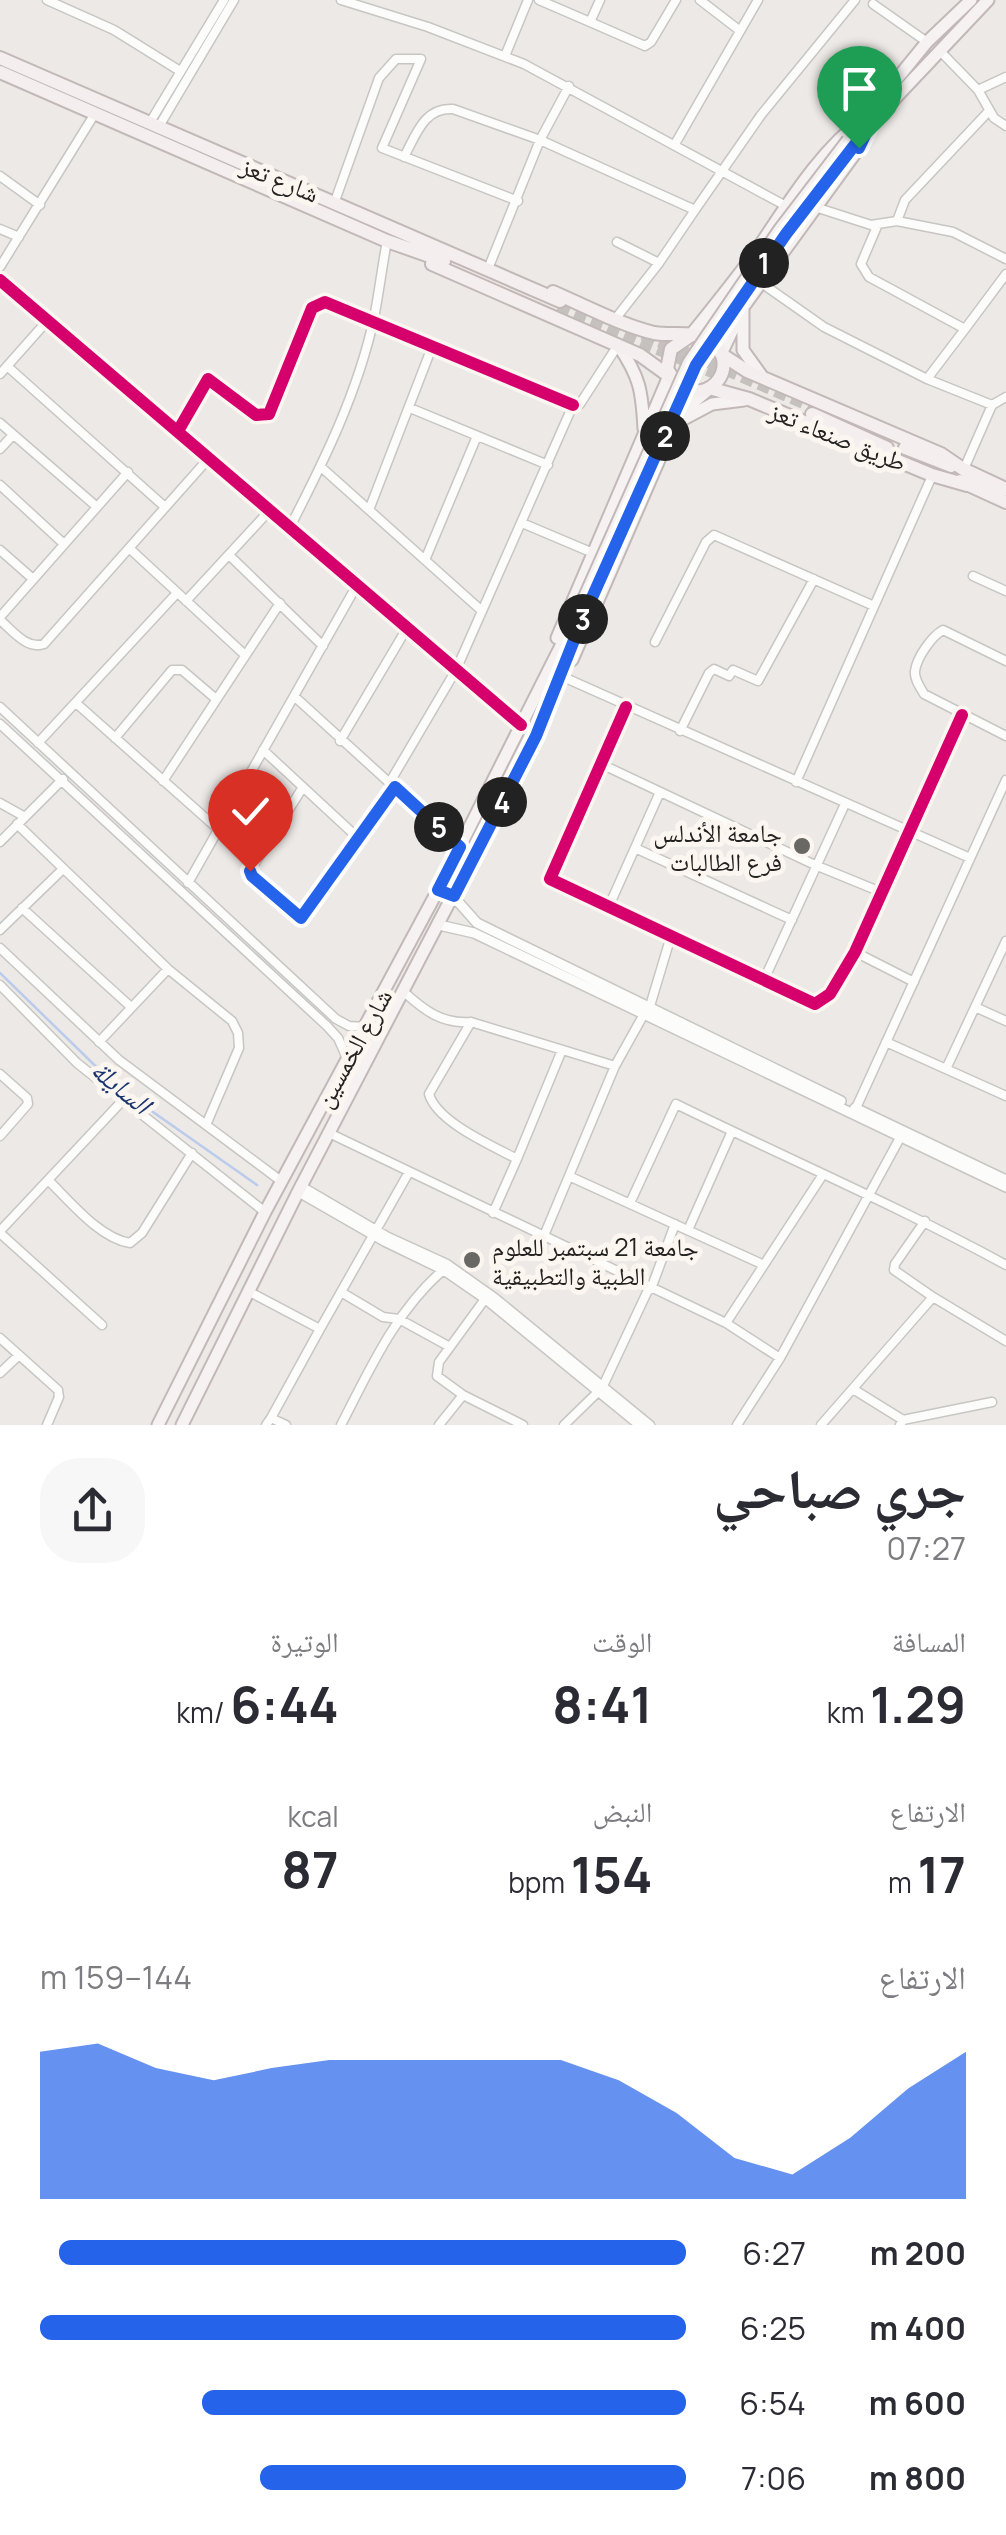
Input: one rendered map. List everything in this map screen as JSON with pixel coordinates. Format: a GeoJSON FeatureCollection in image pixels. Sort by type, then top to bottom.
{"type":"FeatureCollection","features":[{"type":"Feature","properties":{"kind":"highway","name":"شارع تعز"},"geometry":{"type":"LineString","coordinates":[[0,58],[154,126],[386,242],[412,244]]}},
{"type":"Feature","properties":{"kind":"highway","name":"شارع تعز"},"geometry":{"type":"LineString","coordinates":[[0,72],[94,114],[334,201],[412,244],[559,304]]}},
{"type":"Feature","properties":{"kind":"highway"},"geometry":{"type":"LineString","coordinates":[[440,243],[651,332],[708,338],[722,354],[721,374],[710,388],[687,391],[640,355],[430,263],[412,244],[440,243]]}},
{"type":"Feature","properties":{"kind":"highway"},"geometry":{"type":"LineString","coordinates":[[640,355],[654,350],[656,338],[651,332]]}},
{"type":"Feature","properties":{"kind":"highway"},"geometry":{"type":"LineString","coordinates":[[670,376],[668,354],[678,341],[690,336]]}},
{"type":"Feature","properties":{"kind":"highway","name":"طريق صنعاء تعز"},"geometry":{"type":"LineString","coordinates":[[722,354],[766,380],[941,454],[963,470]]}},
{"type":"Feature","properties":{"kind":"highway"},"geometry":{"type":"LineString","coordinates":[[744,398],[734,392],[732,380],[741,371],[748,371]]}},
{"type":"Feature","properties":{"kind":"highway","name":"طريق صنعاء تعز"},"geometry":{"type":"LineString","coordinates":[[710,388],[744,398],[932,475],[968,485]]}},
{"type":"Feature","properties":{"kind":"highway","name":"طريق صنعاء تعز"},"geometry":{"type":"LineString","coordinates":[[1006,489],[813,411],[1006,502]]}},
{"type":"Feature","properties":{"kind":"main road","name":"شارع الخمسين"},"geometry":{"type":"LineString","coordinates":[[182,1425],[536,736],[579,618],[689,362],[769,244],[927,42],[972,0]]}},
{"type":"Feature","properties":{"kind":"main road","name":"شارع الخمسين"},"geometry":{"type":"LineString","coordinates":[[867,121],[988,0]]}},
{"type":"Feature","properties":{"kind":"main road"},"geometry":{"type":"LineString","coordinates":[[690,336],[842,135],[867,121]]}},
{"type":"Feature","properties":{"kind":"main road"},"geometry":{"type":"LineString","coordinates":[[722,354],[744,306],[859,148],[867,121]]}},
{"type":"Feature","properties":{"kind":"main road"},"geometry":{"type":"LineString","coordinates":[[727,291],[731,300],[744,306]]}},
{"type":"Feature","properties":{"kind":"main road"},"geometry":{"type":"LineString","coordinates":[[744,306],[744,350],[752,366],[766,380]]}},
{"type":"Feature","properties":{"kind":"main road"},"geometry":{"type":"LineString","coordinates":[[618,345],[636,372],[647,427],[663,420],[672,430],[712,404],[744,398]]}},
{"type":"Feature","properties":{"kind":"main road","name":"شارع الخمسين"},"geometry":{"type":"LineString","coordinates":[[548,670],[556,640],[670,376]]}},
{"type":"Feature","properties":{"kind":"main road","name":"شارع الخمسين"},"geometry":{"type":"LineString","coordinates":[[561,676],[579,650],[672,430],[682,414],[710,388]]}},
{"type":"Feature","properties":{"kind":"main road","name":"شارع الخمسين"},"geometry":{"type":"LineString","coordinates":[[158,1425],[265,1212],[438,890],[548,670],[579,618]]}},
{"type":"Feature","properties":{"kind":"main road"},"geometry":{"type":"LineString","coordinates":[[438,890],[454,896]]}},
{"type":"Feature","properties":{"kind":"main road"},"geometry":{"type":"LineString","coordinates":[[215,1316],[232,1324]]}},
{"type":"Feature","properties":{"kind":"street"},"geometry":{"type":"LineString","coordinates":[[154,126],[180,71],[224,0]]}},
{"type":"Feature","properties":{"kind":"street"},"geometry":{"type":"LineString","coordinates":[[154,126],[234,0]]}},
{"type":"Feature","properties":{"kind":"street"},"geometry":{"type":"LineString","coordinates":[[342,0],[428,27],[569,86],[786,206]]}},
{"type":"Feature","properties":{"kind":"street"},"geometry":{"type":"LineString","coordinates":[[504,56],[528,0]]}},
{"type":"Feature","properties":{"kind":"street"},"geometry":{"type":"LineString","coordinates":[[539,0],[645,46],[676,0]]}},
{"type":"Feature","properties":{"kind":"street"},"geometry":{"type":"LineString","coordinates":[[590,22],[600,0]]}},
{"type":"Feature","properties":{"kind":"street"},"geometry":{"type":"LineString","coordinates":[[700,0],[739,30]]}},
{"type":"Feature","properties":{"kind":"street"},"geometry":{"type":"LineString","coordinates":[[675,144],[758,0]]}},
{"type":"Feature","properties":{"kind":"street"},"geometry":{"type":"LineString","coordinates":[[616,318],[772,102],[855,0]]}},
{"type":"Feature","properties":{"kind":"street"},"geometry":{"type":"LineString","coordinates":[[54,2],[114,30],[180,71]]}},
{"type":"Feature","properties":{"kind":"street"},"geometry":{"type":"LineString","coordinates":[[871,2],[927,42]]}},
{"type":"Feature","properties":{"kind":"street"},"geometry":{"type":"LineString","coordinates":[[940,51],[978,90],[989,112],[1006,126]]}},
{"type":"Feature","properties":{"kind":"street"},"geometry":{"type":"LineString","coordinates":[[334,201],[380,78],[396,59],[421,59],[382,148],[518,200]]}},
{"type":"Feature","properties":{"kind":"street"},"geometry":{"type":"LineString","coordinates":[[978,90],[1006,77]]}},
{"type":"Feature","properties":{"kind":"street"},"geometry":{"type":"LineString","coordinates":[[490,264],[540,140],[569,86]]}},
{"type":"Feature","properties":{"kind":"street"},"geometry":{"type":"LineString","coordinates":[[404,157],[427,116],[444,108],[540,140],[695,210]]}},
{"type":"Feature","properties":{"kind":"street"},"geometry":{"type":"LineString","coordinates":[[897,221],[905,200],[989,112]]}},
{"type":"Feature","properties":{"kind":"street"},"geometry":{"type":"LineString","coordinates":[[0,267],[94,114]]}},
{"type":"Feature","properties":{"kind":"street"},"geometry":{"type":"LineString","coordinates":[[0,176],[40,205]]}},
{"type":"Feature","properties":{"kind":"street"},"geometry":{"type":"LineString","coordinates":[[815,207],[871,226],[897,221],[953,232],[1006,259]]}},
{"type":"Feature","properties":{"kind":"street"},"geometry":{"type":"LineString","coordinates":[[878,224],[861,264],[869,277],[966,329]]}},
{"type":"Feature","properties":{"kind":"street"},"geometry":{"type":"LineString","coordinates":[[0,230],[19,237]]}},
{"type":"Feature","properties":{"kind":"street"},"geometry":{"type":"LineString","coordinates":[[290,527],[351,396],[374,320],[386,242]]}},
{"type":"Feature","properties":{"kind":"street"},"geometry":{"type":"LineString","coordinates":[[618,242],[659,263]]}},
{"type":"Feature","properties":{"kind":"street"},"geometry":{"type":"LineString","coordinates":[[927,379],[1006,274]]}},
{"type":"Feature","properties":{"kind":"street"},"geometry":{"type":"LineString","coordinates":[[0,280],[521,725]]}},
{"type":"Feature","properties":{"kind":"street"},"geometry":{"type":"LineString","coordinates":[[760,282],[824,327],[927,379],[992,405]]}},
{"type":"Feature","properties":{"kind":"street"},"geometry":{"type":"LineString","coordinates":[[178,431],[208,379],[256,415],[269,414],[312,308],[325,302],[573,406],[580,404],[618,345]]}},
{"type":"Feature","properties":{"kind":"street"},"geometry":{"type":"LineString","coordinates":[[0,374],[48,320]]}},
{"type":"Feature","properties":{"kind":"street"},"geometry":{"type":"LineString","coordinates":[[369,510],[432,347]]}},
{"type":"Feature","properties":{"kind":"street"},"geometry":{"type":"LineString","coordinates":[[7,366],[166,507]]}},
{"type":"Feature","properties":{"kind":"street"},"geometry":{"type":"LineString","coordinates":[[963,470],[992,405],[1006,398]]}},
{"type":"Feature","properties":{"kind":"street"},"geometry":{"type":"LineString","coordinates":[[303,787],[250,866],[252,876],[301,918],[392,784],[456,670],[573,406]]}},
{"type":"Feature","properties":{"kind":"street"},"geometry":{"type":"LineString","coordinates":[[410,408],[548,465]]}},
{"type":"Feature","properties":{"kind":"street"},"geometry":{"type":"LineString","coordinates":[[0,423],[97,507]]}},
{"type":"Feature","properties":{"kind":"street"},"geometry":{"type":"LineString","coordinates":[[0,449],[13,435]]}},
{"type":"Feature","properties":{"kind":"street"},"geometry":{"type":"LineString","coordinates":[[425,560],[476,436]]}},
{"type":"Feature","properties":{"kind":"street"},"geometry":{"type":"LineString","coordinates":[[128,472],[0,618],[28,644],[44,644],[209,458]]}},
{"type":"Feature","properties":{"kind":"street"},"geometry":{"type":"LineString","coordinates":[[321,467],[482,610]]}},
{"type":"Feature","properties":{"kind":"street"},"geometry":{"type":"LineString","coordinates":[[796,782],[932,475]]}},
{"type":"Feature","properties":{"kind":"street"},"geometry":{"type":"LineString","coordinates":[[0,485],[64,544]]}},
{"type":"Feature","properties":{"kind":"street"},"geometry":{"type":"LineString","coordinates":[[186,601],[270,510]]}},
{"type":"Feature","properties":{"kind":"street"},"geometry":{"type":"LineString","coordinates":[[522,524],[593,553]]}},
{"type":"Feature","properties":{"kind":"street"},"geometry":{"type":"LineString","coordinates":[[656,642],[706,542],[714,535],[874,606]]}},
{"type":"Feature","properties":{"kind":"street"},"geometry":{"type":"LineString","coordinates":[[129,548],[245,655]]}},
{"type":"Feature","properties":{"kind":"street"},"geometry":{"type":"LineString","coordinates":[[0,550],[33,579]]}},
{"type":"Feature","properties":{"kind":"street"},"geometry":{"type":"LineString","coordinates":[[229,555],[322,646]]}},
{"type":"Feature","properties":{"kind":"street"},"geometry":{"type":"LineString","coordinates":[[973,576],[1006,591]]}},
{"type":"Feature","properties":{"kind":"street"},"geometry":{"type":"LineString","coordinates":[[680,731],[714,669],[729,676],[732,670],[758,681],[814,579]]}},
{"type":"Feature","properties":{"kind":"street"},"geometry":{"type":"LineString","coordinates":[[188,882],[357,585]]}},
{"type":"Feature","properties":{"kind":"street"},"geometry":{"type":"LineString","coordinates":[[38,743],[177,593]]}},
{"type":"Feature","properties":{"kind":"street"},"geometry":{"type":"LineString","coordinates":[[162,781],[280,603]]}},
{"type":"Feature","properties":{"kind":"street"},"geometry":{"type":"LineString","coordinates":[[340,742],[407,628]]}},
{"type":"Feature","properties":{"kind":"street"},"geometry":{"type":"LineString","coordinates":[[1006,662],[943,630],[934,636],[915,670],[916,682],[924,694],[1006,736]]}},
{"type":"Feature","properties":{"kind":"street"},"geometry":{"type":"LineString","coordinates":[[115,738],[172,670],[182,670],[216,698]]}},
{"type":"Feature","properties":{"kind":"street"},"geometry":{"type":"LineString","coordinates":[[561,676],[970,858]]}},
{"type":"Feature","properties":{"kind":"street"},"geometry":{"type":"LineString","coordinates":[[294,696],[340,742],[460,847]]}},
{"type":"Feature","properties":{"kind":"street"},"geometry":{"type":"LineString","coordinates":[[76,703],[218,829]]}},
{"type":"Feature","properties":{"kind":"street"},"geometry":{"type":"LineString","coordinates":[[0,706],[336,1020],[365,1027]]}},
{"type":"Feature","properties":{"kind":"street"},"geometry":{"type":"LineString","coordinates":[[626,707],[550,880],[815,1004],[830,994],[854,952],[962,715]]}},
{"type":"Feature","properties":{"kind":"street"},"geometry":{"type":"LineString","coordinates":[[0,724],[327,1026],[347,1058]]}},
{"type":"Feature","properties":{"kind":"street"},"geometry":{"type":"LineString","coordinates":[[263,750],[358,838]]}},
{"type":"Feature","properties":{"kind":"street"},"geometry":{"type":"LineString","coordinates":[[602,764],[881,892]]}},
{"type":"Feature","properties":{"kind":"street"},"geometry":{"type":"LineString","coordinates":[[0,842],[70,772]]}},
{"type":"Feature","properties":{"kind":"street"},"geometry":{"type":"LineString","coordinates":[[856,1108],[1006,780]]}},
{"type":"Feature","properties":{"kind":"street"},"geometry":{"type":"LineString","coordinates":[[609,906],[660,792]]}},
{"type":"Feature","properties":{"kind":"street"},"geometry":{"type":"LineString","coordinates":[[996,801],[1006,806]]}},
{"type":"Feature","properties":{"kind":"street"},"geometry":{"type":"LineString","coordinates":[[0,803],[25,816]]}},
{"type":"Feature","properties":{"kind":"street"},"geometry":{"type":"LineString","coordinates":[[764,982],[845,804]]}},
{"type":"Feature","properties":{"kind":"street"},"geometry":{"type":"LineString","coordinates":[[17,824],[168,968],[232,1021],[239,1048],[206,1125]]}},
{"type":"Feature","properties":{"kind":"street"},"geometry":{"type":"LineString","coordinates":[[636,848],[792,920]]}},
{"type":"Feature","properties":{"kind":"street"},"geometry":{"type":"LineString","coordinates":[[0,930],[63,868]]}},
{"type":"Feature","properties":{"kind":"street"},"geometry":{"type":"LineString","coordinates":[[454,896],[477,923],[647,1010]]}},
{"type":"Feature","properties":{"kind":"street"},"geometry":{"type":"LineString","coordinates":[[22,908],[131,1007]]}},
{"type":"Feature","properties":{"kind":"street"},"geometry":{"type":"LineString","coordinates":[[439,926],[474,932],[903,1132]]}},
{"type":"Feature","properties":{"kind":"street"},"geometry":{"type":"LineString","coordinates":[[232,939],[240,930]]}},
{"type":"Feature","properties":{"kind":"street"},"geometry":{"type":"LineString","coordinates":[[544,1238],[615,1066],[647,1010],[671,936]]}},
{"type":"Feature","properties":{"kind":"street"},"geometry":{"type":"LineString","coordinates":[[946,1068],[1005,945]]}},
{"type":"Feature","properties":{"kind":"street"},"geometry":{"type":"LineString","coordinates":[[0,948],[99,1042],[282,1181]]}},
{"type":"Feature","properties":{"kind":"street"},"geometry":{"type":"LineString","coordinates":[[854,952],[914,982]]}},
{"type":"Feature","properties":{"kind":"street"},"geometry":{"type":"LineString","coordinates":[[99,1042],[168,968]]}},
{"type":"Feature","properties":{"kind":"street"},"geometry":{"type":"LineString","coordinates":[[0,985],[77,1063],[265,1212]]}},
{"type":"Feature","properties":{"kind":"street"},"geometry":{"type":"LineString","coordinates":[[404,992],[429,1014],[454,1023],[471,1022],[615,1066]]}},
{"type":"Feature","properties":{"kind":"street"},"geometry":{"type":"LineString","coordinates":[[975,1007],[1006,1020]]}},
{"type":"Feature","properties":{"kind":"street"},"geometry":{"type":"LineString","coordinates":[[471,1022],[430,1094],[432,1104],[444,1117],[516,1159]]}},
{"type":"Feature","properties":{"kind":"street"},"geometry":{"type":"LineString","coordinates":[[687,1029],[1006,1184]]}},
{"type":"Feature","properties":{"kind":"street"},"geometry":{"type":"LineString","coordinates":[[886,1042],[1006,1096]]}},
{"type":"Feature","properties":{"kind":"street"},"geometry":{"type":"LineString","coordinates":[[493,1213],[562,1050]]}},
{"type":"Feature","properties":{"kind":"street"},"geometry":{"type":"LineString","coordinates":[[0,1074],[27,1098],[28,1104],[0,1136]]}},
{"type":"Feature","properties":{"kind":"street"},"geometry":{"type":"LineString","coordinates":[[102,1325],[0,1232],[124,1100]]}},
{"type":"Feature","properties":{"kind":"street"},"geometry":{"type":"LineString","coordinates":[[630,1203],[676,1104],[822,1176],[926,1221],[1006,1265]]}},
{"type":"Feature","properties":{"kind":"street"},"geometry":{"type":"LineString","coordinates":[[688,1230],[732,1131]]}},
{"type":"Feature","properties":{"kind":"street"},"geometry":{"type":"LineString","coordinates":[[737,1425],[780,1358],[903,1132]]}},
{"type":"Feature","properties":{"kind":"street"},"geometry":{"type":"LineString","coordinates":[[329,1133],[726,1323],[780,1358]]}},
{"type":"Feature","properties":{"kind":"street"},"geometry":{"type":"LineString","coordinates":[[48,1180],[104,1231],[130,1243],[142,1233],[192,1153]]}},
{"type":"Feature","properties":{"kind":"street"},"geometry":{"type":"LineString","coordinates":[[286,1425],[268,1421],[409,1172]]}},
{"type":"Feature","properties":{"kind":"street"},"geometry":{"type":"LineString","coordinates":[[726,1323],[822,1176]]}},
{"type":"Feature","properties":{"kind":"street"},"geometry":{"type":"LineString","coordinates":[[571,1177],[764,1265]]}},
{"type":"Feature","properties":{"kind":"street"},"geometry":{"type":"LineString","coordinates":[[300,1189],[443,1270],[650,1425]]}},
{"type":"Feature","properties":{"kind":"street"},"geometry":{"type":"LineString","coordinates":[[926,1221],[894,1270],[1006,1341]]}},
{"type":"Feature","properties":{"kind":"street"},"geometry":{"type":"LineString","coordinates":[[564,1425],[600,1390],[650,1288],[675,1224]]}},
{"type":"Feature","properties":{"kind":"street"},"geometry":{"type":"LineString","coordinates":[[373,1231],[446,1264],[495,1298],[640,1425]]}},
{"type":"Feature","properties":{"kind":"street"},"geometry":{"type":"LineString","coordinates":[[341,1425],[386,1337],[418,1292],[443,1270]]}},
{"type":"Feature","properties":{"kind":"street"},"geometry":{"type":"LineString","coordinates":[[248,1291],[320,1329]]}},
{"type":"Feature","properties":{"kind":"street"},"geometry":{"type":"LineString","coordinates":[[341,1292],[450,1347]]}},
{"type":"Feature","properties":{"kind":"street"},"geometry":{"type":"LineString","coordinates":[[821,1425],[934,1297]]}},
{"type":"Feature","properties":{"kind":"street"},"geometry":{"type":"LineString","coordinates":[[485,1299],[437,1366],[437,1376],[523,1425]]}},
{"type":"Feature","properties":{"kind":"street"},"geometry":{"type":"LineString","coordinates":[[0,1338],[58,1390],[59,1397],[47,1425]]}},
{"type":"Feature","properties":{"kind":"street"},"geometry":{"type":"LineString","coordinates":[[0,1373],[18,1356]]}},
{"type":"Feature","properties":{"kind":"street"},"geometry":{"type":"LineString","coordinates":[[854,1389],[906,1422],[992,1402]]}},
{"type":"Feature","properties":{"kind":"street"},"geometry":{"type":"LineString","coordinates":[[439,1425],[463,1394]]}},
{"type":"Feature","properties":{"kind":"waterway","name":"السايلة"},"geometry":{"type":"LineString","coordinates":[[0,973],[116,1086],[257,1185]]}},
{"type":"Feature","properties":{"kind":"tunnel"},"geometry":{"type":"LineString","coordinates":[[558,307],[717,374]]}},
{"type":"Feature","properties":{"kind":"tunnel"},"geometry":{"type":"LineString","coordinates":[[643,334],[815,408]]}},
{"type":"Feature","properties":{"kind":"cycle path"},"geometry":{"type":"LineString","coordinates":[[0,280],[521,725]]}},
{"type":"Feature","properties":{"kind":"cycle path"},"geometry":{"type":"LineString","coordinates":[[178,431],[208,379],[256,415],[269,414],[312,308],[325,302],[573,405]]}},
{"type":"Feature","properties":{"kind":"cycle path"},"geometry":{"type":"LineString","coordinates":[[626,707],[550,879],[815,1004],[830,994],[855,952],[962,715]]}},
{"type":"Feature","properties":{"kind":"place","name":"جامعة الأندلس فرع الطالبات"},"geometry":{"type":"Point","coordinates":[802,846]}},
{"type":"Feature","properties":{"kind":"place","name":"جامعة 21 سبتمبر للعلوم الطبية والتطبيقية"},"geometry":{"type":"Point","coordinates":[472,1260]}},
{"type":"Feature","properties":{"kind":"route"},"geometry":{"type":"LineString","coordinates":[[250,871],[301,918],[395,787],[460,847],[438,890],[454,896],[536,736],[582,620],[696,365],[786,234],[870,125],[859,148]]}}]}
